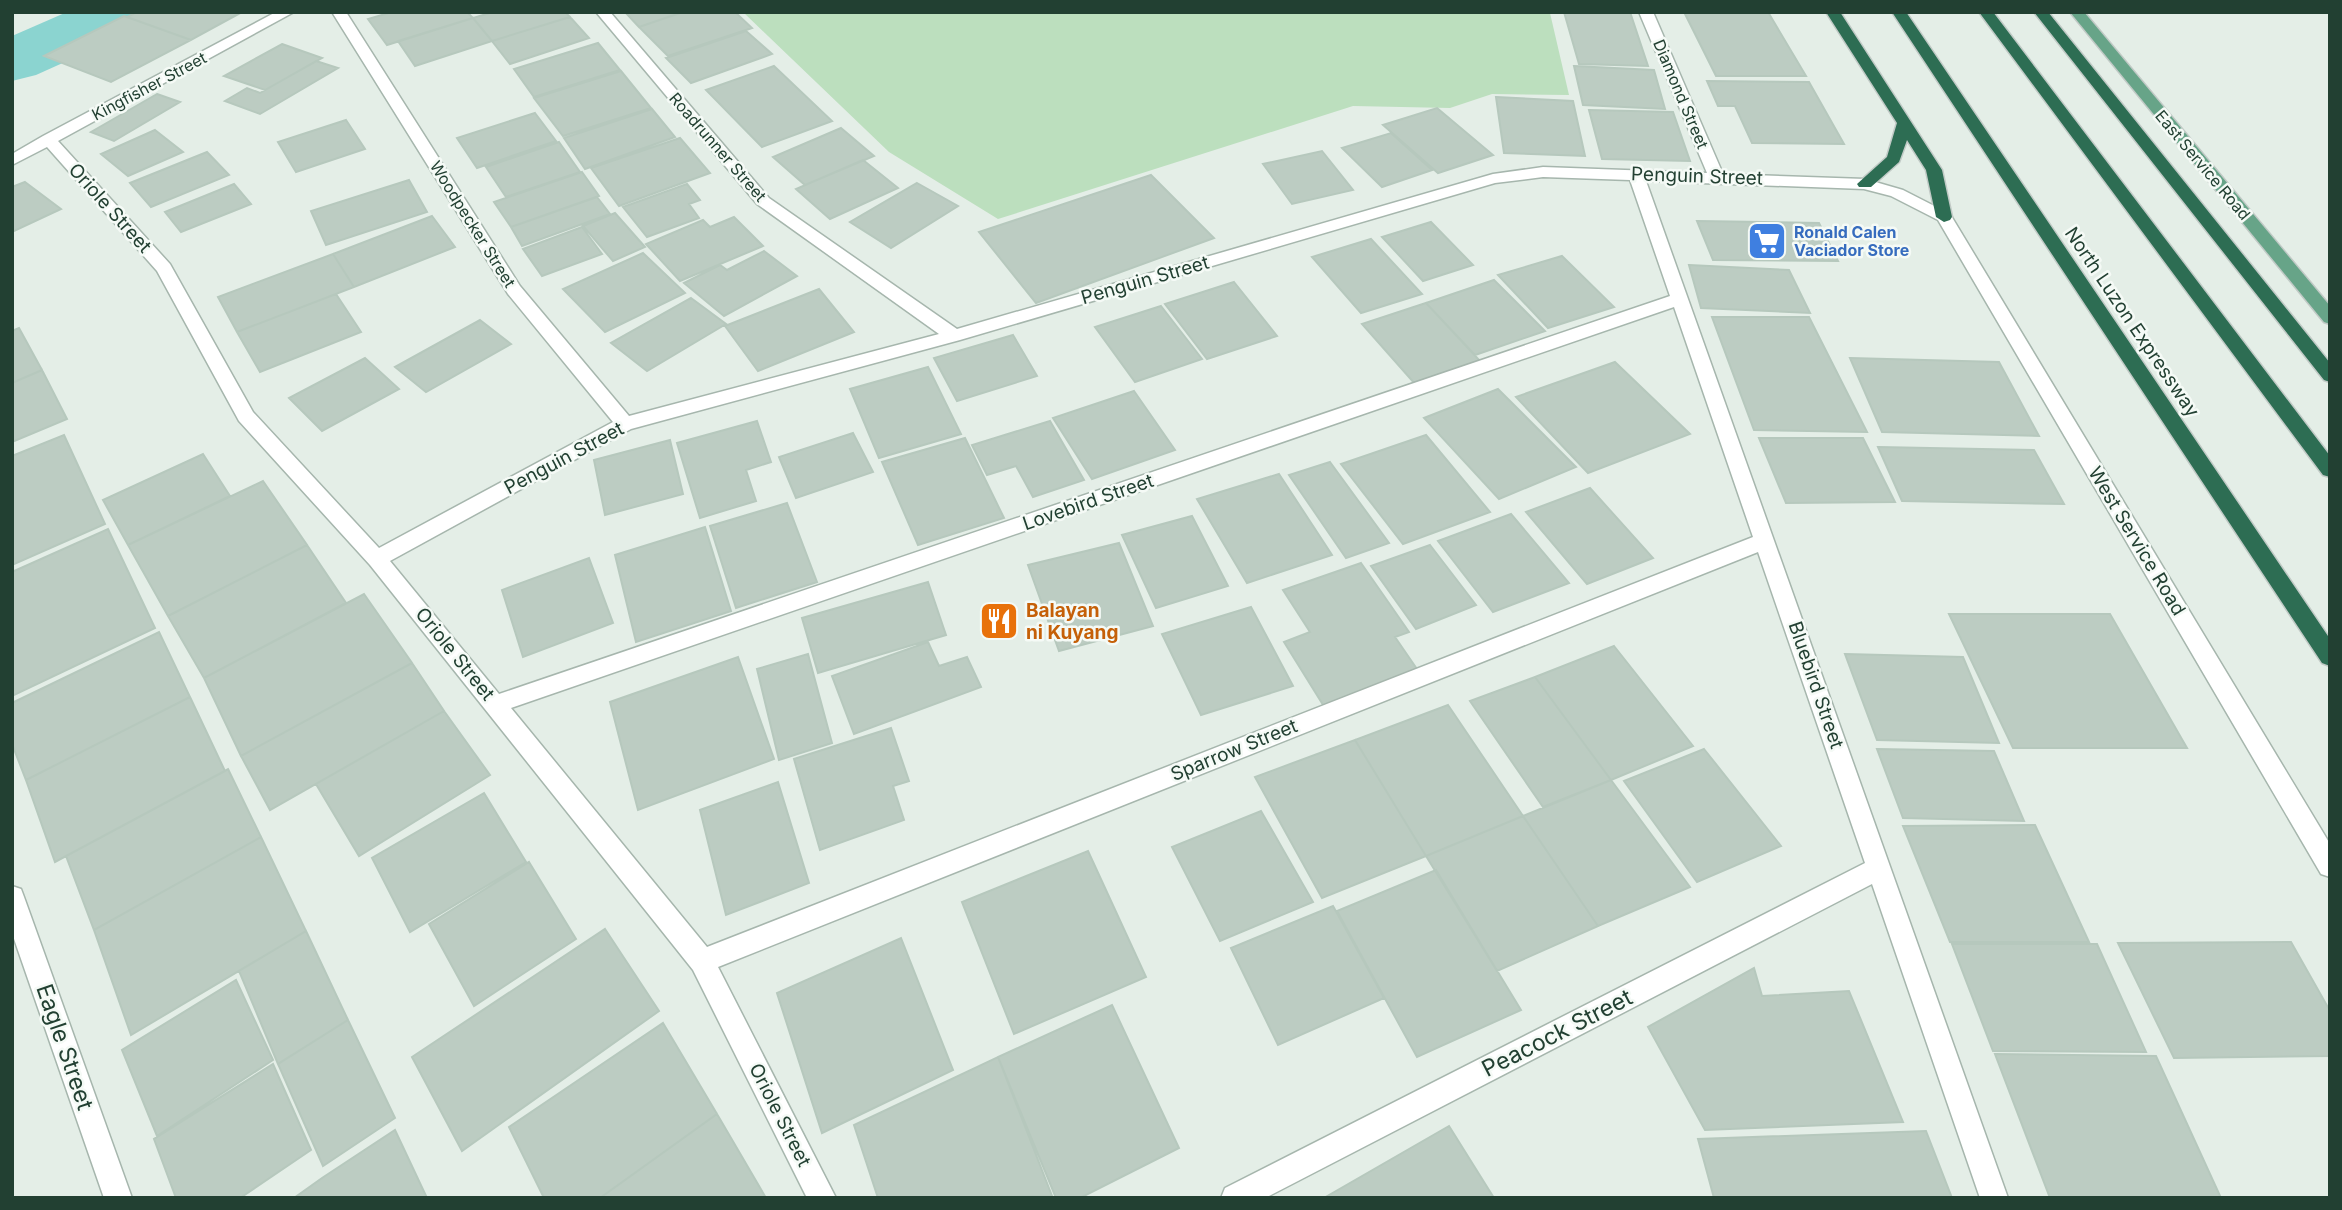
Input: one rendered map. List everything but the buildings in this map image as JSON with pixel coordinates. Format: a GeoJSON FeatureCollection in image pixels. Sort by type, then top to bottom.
{"type":"FeatureCollection","features":[{"type":"Feature","properties":{"kind":"highway"},"geometry":{"type":"LineString","coordinates":[[1833,12],[1934,170],[1944,217]]}},
{"type":"Feature","properties":{"kind":"highway","name":"North Luzon Expressway"},"geometry":{"type":"LineString","coordinates":[[1899,12],[2330,657]]}},
{"type":"Feature","properties":{"kind":"highway"},"geometry":{"type":"LineString","coordinates":[[1986,12],[2330,470]]}},
{"type":"Feature","properties":{"kind":"highway"},"geometry":{"type":"LineString","coordinates":[[2041,12],[2330,376]]}},
{"type":"Feature","properties":{"kind":"highway"},"geometry":{"type":"LineString","coordinates":[[1865,184],[1894,159],[1904,123]]}},
{"type":"Feature","properties":{"kind":"main road","name":"East Service Road"},"geometry":{"type":"LineString","coordinates":[[2077,12],[2330,318]]}},
{"type":"Feature","properties":{"kind":"street","name":"Kingfisher Street"},"geometry":{"type":"LineString","coordinates":[[12,160],[287,12]]}},
{"type":"Feature","properties":{"kind":"street","name":"Woodpecker Street"},"geometry":{"type":"LineString","coordinates":[[339,12],[514,290],[625,424]]}},
{"type":"Feature","properties":{"kind":"street","name":"Roadrunner Street"},"geometry":{"type":"LineString","coordinates":[[603,12],[763,201],[954,336]]}},
{"type":"Feature","properties":{"kind":"street","name":"Diamond Street"},"geometry":{"type":"LineString","coordinates":[[1646,12],[1716,176]]}},
{"type":"Feature","properties":{"kind":"street","name":"Oriole Street"},"geometry":{"type":"LineString","coordinates":[[48,139],[164,268],[246,416],[377,559],[702,961],[822,1198]]}},
{"type":"Feature","properties":{"kind":"street","name":"Penguin Street"},"geometry":{"type":"LineString","coordinates":[[377,559],[625,424],[954,336],[1493,178],[1543,172],[1716,176],[1865,184],[1897,193],[1944,217]]}},
{"type":"Feature","properties":{"kind":"street","name":"Bluebird Street"},"geometry":{"type":"LineString","coordinates":[[1636,174],[1994,1198]]}},
{"type":"Feature","properties":{"kind":"street","name":"West Service Road"},"geometry":{"type":"LineString","coordinates":[[1944,217],[2330,866]]}},
{"type":"Feature","properties":{"kind":"street","name":"Lovebird Street"},"geometry":{"type":"LineString","coordinates":[[496,704],[1680,299]]}},
{"type":"Feature","properties":{"kind":"street","name":"Sparrow Street"},"geometry":{"type":"LineString","coordinates":[[702,961],[1766,540]]}},
{"type":"Feature","properties":{"kind":"street","name":"Peacock Street"},"geometry":{"type":"LineString","coordinates":[[1235,1198],[1880,868]]}},
{"type":"Feature","properties":{"kind":"street","name":"Eagle Street"},"geometry":{"type":"LineString","coordinates":[[12,897],[118,1198]]}},
{"type":"Feature","properties":{"kind":"green space"},"geometry":{"type":"Polygon","coordinates":[[[743,12],[1550,13],[1569,95],[1492,94],[1450,108],[1353,106],[998,219],[889,152],[743,12]]]}},
{"type":"Feature","properties":{"kind":"waterway"},"geometry":{"type":"LineString","coordinates":[[12,61],[122,12]]}},
{"type":"Feature","properties":{"kind":"place","name":"Ronald Calen Vaciador Store"},"geometry":{"type":"Point","coordinates":[1767,241]}},
{"type":"Feature","properties":{"kind":"place","name":"Balayan ni Kuyang"},"geometry":{"type":"Point","coordinates":[999,621]}}]}
